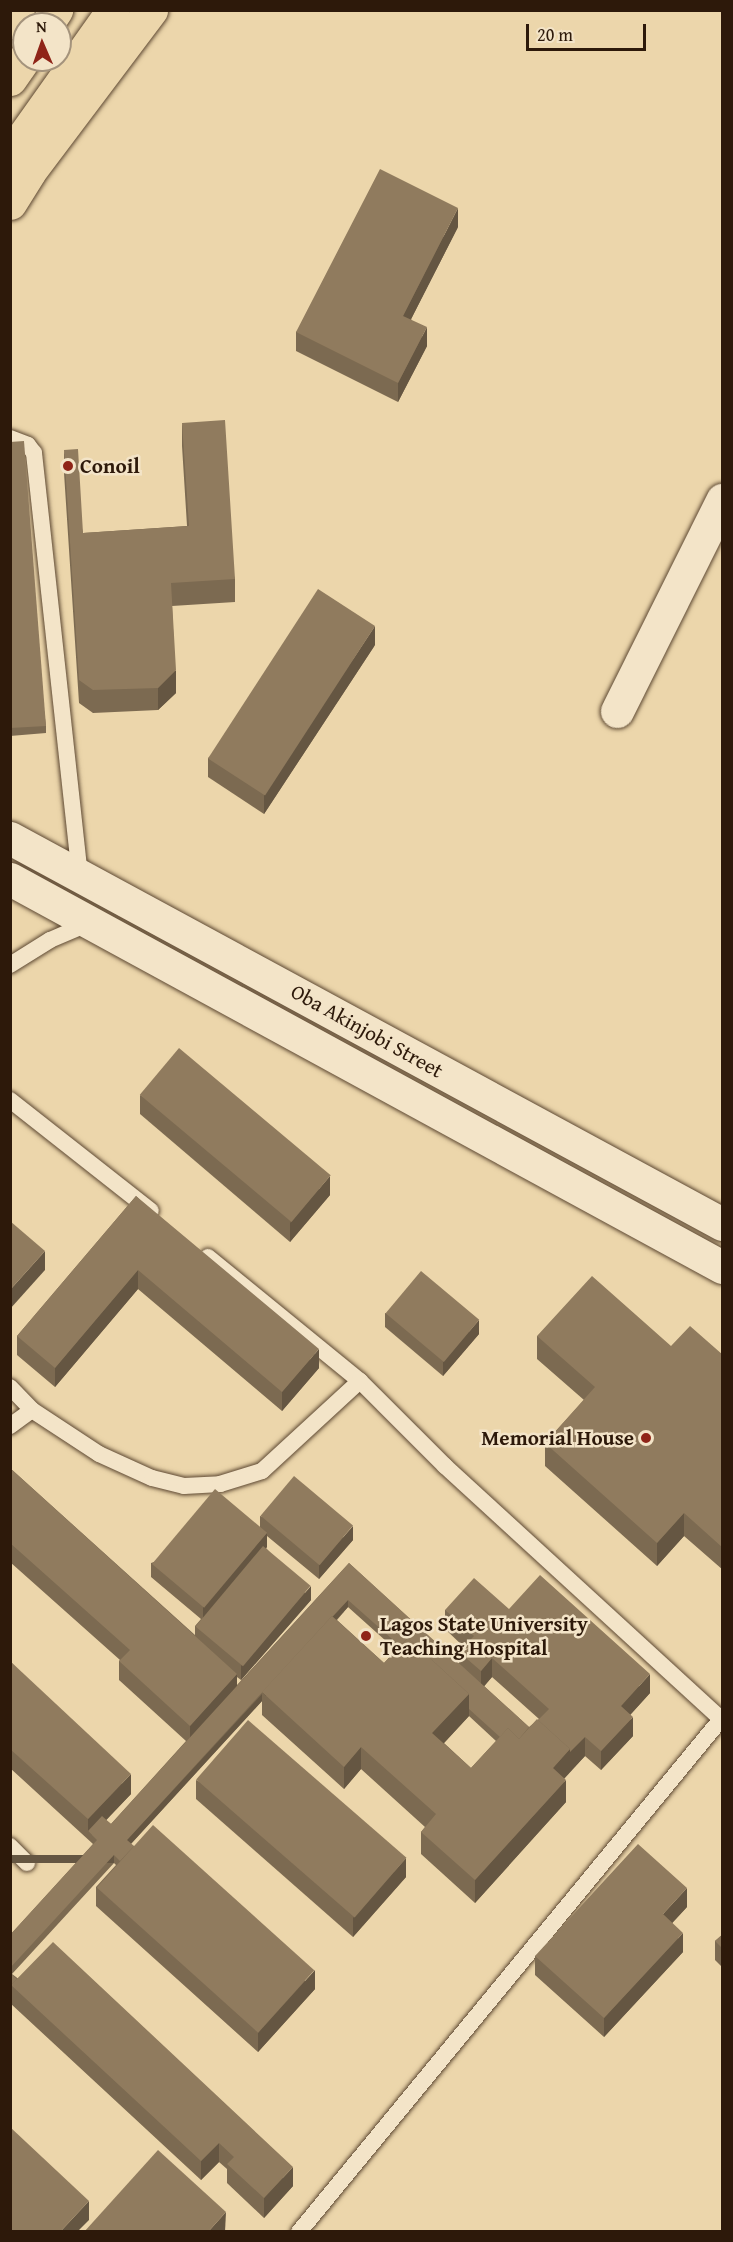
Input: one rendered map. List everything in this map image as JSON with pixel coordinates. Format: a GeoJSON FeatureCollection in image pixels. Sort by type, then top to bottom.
{"type":"FeatureCollection","features":[{"type":"Feature","properties":{"kind":"main road"},"geometry":{"type":"LineString","coordinates":[[10,22],[18,10]]}},
{"type":"Feature","properties":{"kind":"main road"},"geometry":{"type":"LineString","coordinates":[[10,155],[113,10]]}},
{"type":"Feature","properties":{"kind":"main road"},"geometry":{"type":"LineString","coordinates":[[10,203],[29,172],[151,10]]}},
{"type":"Feature","properties":{"kind":"street"},"geometry":{"type":"LineString","coordinates":[[617,711],[723,500]]}},
{"type":"Feature","properties":{"kind":"street","name":"Oba Akinjobi Street"},"geometry":{"type":"LineString","coordinates":[[10,838],[723,1224]]}},
{"type":"Feature","properties":{"kind":"street"},"geometry":{"type":"LineString","coordinates":[[10,879],[93,922],[723,1267]]}},
{"type":"Feature","properties":{"kind":"lane"},"geometry":{"type":"LineString","coordinates":[[10,438],[28,445],[34,453],[80,875]]}},
{"type":"Feature","properties":{"kind":"lane"},"geometry":{"type":"LineString","coordinates":[[10,965],[50,940],[93,922]]}},
{"type":"Feature","properties":{"kind":"lane"},"geometry":{"type":"LineString","coordinates":[[10,1100],[162,1221]]}},
{"type":"Feature","properties":{"kind":"lane"},"geometry":{"type":"LineString","coordinates":[[198,1249],[360,1381],[445,1466],[722,1718],[299,2232]]}},
{"type":"Feature","properties":{"kind":"lane"},"geometry":{"type":"LineString","coordinates":[[10,1388],[32,1410],[99,1454],[152,1478],[184,1486],[220,1484],[262,1470],[360,1381]]}},
{"type":"Feature","properties":{"kind":"lane"},"geometry":{"type":"LineString","coordinates":[[10,1426],[32,1410]]}},
{"type":"Feature","properties":{"kind":"lane"},"geometry":{"type":"LineString","coordinates":[[10,1846],[27,1863]]}},
{"type":"Feature","properties":{"kind":"building"},"geometry":{"type":"Polygon","coordinates":[[[380,169],[458,208],[403,316],[427,327],[398,383],[296,332],[380,169]]]}},
{"type":"Feature","properties":{"kind":"building"},"geometry":{"type":"Polygon","coordinates":[[[225,420],[235,579],[171,583],[176,670],[158,688],[93,690],[79,680],[64,450],[78,449],[83,533],[189,526],[182,423],[225,420]]]}},
{"type":"Feature","properties":{"kind":"building"},"geometry":{"type":"Polygon","coordinates":[[[24,441],[46,726],[10,728],[10,442],[24,441]]]}},
{"type":"Feature","properties":{"kind":"building"},"geometry":{"type":"Polygon","coordinates":[[[318,589],[375,626],[265,795],[208,758],[318,589]]]}},
{"type":"Feature","properties":{"kind":"building"},"geometry":{"type":"Polygon","coordinates":[[[179,1048],[331,1175],[291,1222],[140,1095],[179,1048]]]}},
{"type":"Feature","properties":{"kind":"building"},"geometry":{"type":"Polygon","coordinates":[[[136,1196],[319,1349],[282,1392],[138,1270],[55,1368],[17,1336],[136,1196]]]}},
{"type":"Feature","properties":{"kind":"building"},"geometry":{"type":"Polygon","coordinates":[[[10,1221],[45,1251],[10,1290],[10,1221]]]}},
{"type":"Feature","properties":{"kind":"building"},"geometry":{"type":"Polygon","coordinates":[[[421,1271],[479,1320],[444,1362],[386,1313],[421,1271]]]}},
{"type":"Feature","properties":{"kind":"building","name":"Memorial House"},"geometry":{"type":"Polygon","coordinates":[[[592,1276],[671,1346],[690,1326],[723,1355],[723,1548],[684,1513],[657,1543],[545,1443],[595,1387],[537,1336],[592,1276]]]}},
{"type":"Feature","properties":{"kind":"building"},"geometry":{"type":"Polygon","coordinates":[[[10,1468],[237,1674],[190,1726],[119,1661],[130,1650],[10,1543],[10,1468]]]}},
{"type":"Feature","properties":{"kind":"building"},"geometry":{"type":"Polygon","coordinates":[[[294,1476],[353,1525],[320,1565],[261,1516],[294,1476]]]}},
{"type":"Feature","properties":{"kind":"building"},"geometry":{"type":"Polygon","coordinates":[[[215,1489],[267,1533],[204,1608],[152,1564],[215,1489]]]}},
{"type":"Feature","properties":{"kind":"building"},"geometry":{"type":"Polygon","coordinates":[[[263,1546],[310,1586],[243,1666],[196,1626],[263,1546]]]}},
{"type":"Feature","properties":{"kind":"building"},"geometry":{"type":"Polygon","coordinates":[[[349,1563],[529,1727],[519,1739],[508,1728],[500,1737],[469,1709],[469,1694],[408,1638],[400,1646],[348,1600],[127,1840],[134,1846],[120,1861],[114,1855],[10,1968],[10,1935],[97,1840],[88,1831],[102,1816],[111,1824],[349,1563]]]}},
{"type":"Feature","properties":{"kind":"building"},"geometry":{"type":"Polygon","coordinates":[[[540,1575],[650,1674],[621,1706],[633,1717],[601,1751],[585,1737],[570,1752],[570,1749],[538,1720],[549,1709],[492,1658],[481,1671],[459,1652],[474,1636],[445,1610],[474,1578],[509,1609],[540,1575]]]}},
{"type":"Feature","properties":{"kind":"building"},"geometry":{"type":"Polygon","coordinates":[[[332,1616],[384,1663],[408,1638],[469,1694],[432,1733],[471,1768],[508,1728],[519,1739],[537,1719],[570,1749],[553,1768],[566,1780],[475,1880],[421,1832],[436,1814],[361,1747],[344,1767],[262,1692],[332,1616]]]}},
{"type":"Feature","properties":{"kind":"building"},"geometry":{"type":"Polygon","coordinates":[[[10,1661],[131,1774],[88,1819],[10,1749],[10,1661]]]}},
{"type":"Feature","properties":{"kind":"building"},"geometry":{"type":"Polygon","coordinates":[[[248,1720],[406,1858],[355,1917],[196,1780],[248,1720]]]}},
{"type":"Feature","properties":{"kind":"building"},"geometry":{"type":"Polygon","coordinates":[[[153,1825],[314,1970],[258,2033],[97,1887],[153,1825]]]}},
{"type":"Feature","properties":{"kind":"building"},"geometry":{"type":"Polygon","coordinates":[[[638,1844],[687,1888],[663,1914],[683,1933],[604,2018],[535,1956],[638,1844]]]}},
{"type":"Feature","properties":{"kind":"building"},"geometry":{"type":"Polygon","coordinates":[[[723,1934],[723,1949],[715,1941],[723,1934]]]}},
{"type":"Feature","properties":{"kind":"building"},"geometry":{"type":"Polygon","coordinates":[[[53,1942],[293,2167],[264,2198],[227,2164],[234,2157],[219,2143],[201,2161],[11,1985],[53,1942]]]}},
{"type":"Feature","properties":{"kind":"building"},"geometry":{"type":"Polygon","coordinates":[[[10,1973],[17,1979],[11,1985],[11,1997],[10,1973]]]}},
{"type":"Feature","properties":{"kind":"building"},"geometry":{"type":"Polygon","coordinates":[[[10,2127],[89,2201],[60,2232],[10,2232],[10,2127]]]}},
{"type":"Feature","properties":{"kind":"building"},"geometry":{"type":"Polygon","coordinates":[[[158,2150],[226,2212],[208,2232],[84,2232],[158,2150]]]}},
{"type":"Feature","properties":{"kind":"place","name":"Conoil"},"geometry":{"type":"Point","coordinates":[68,466]}},
{"type":"Feature","properties":{"kind":"place","name":"Memorial House"},"geometry":{"type":"Point","coordinates":[646,1438]}},
{"type":"Feature","properties":{"kind":"place","name":"Lagos State University Teaching Hospital"},"geometry":{"type":"Point","coordinates":[366,1636]}}]}
